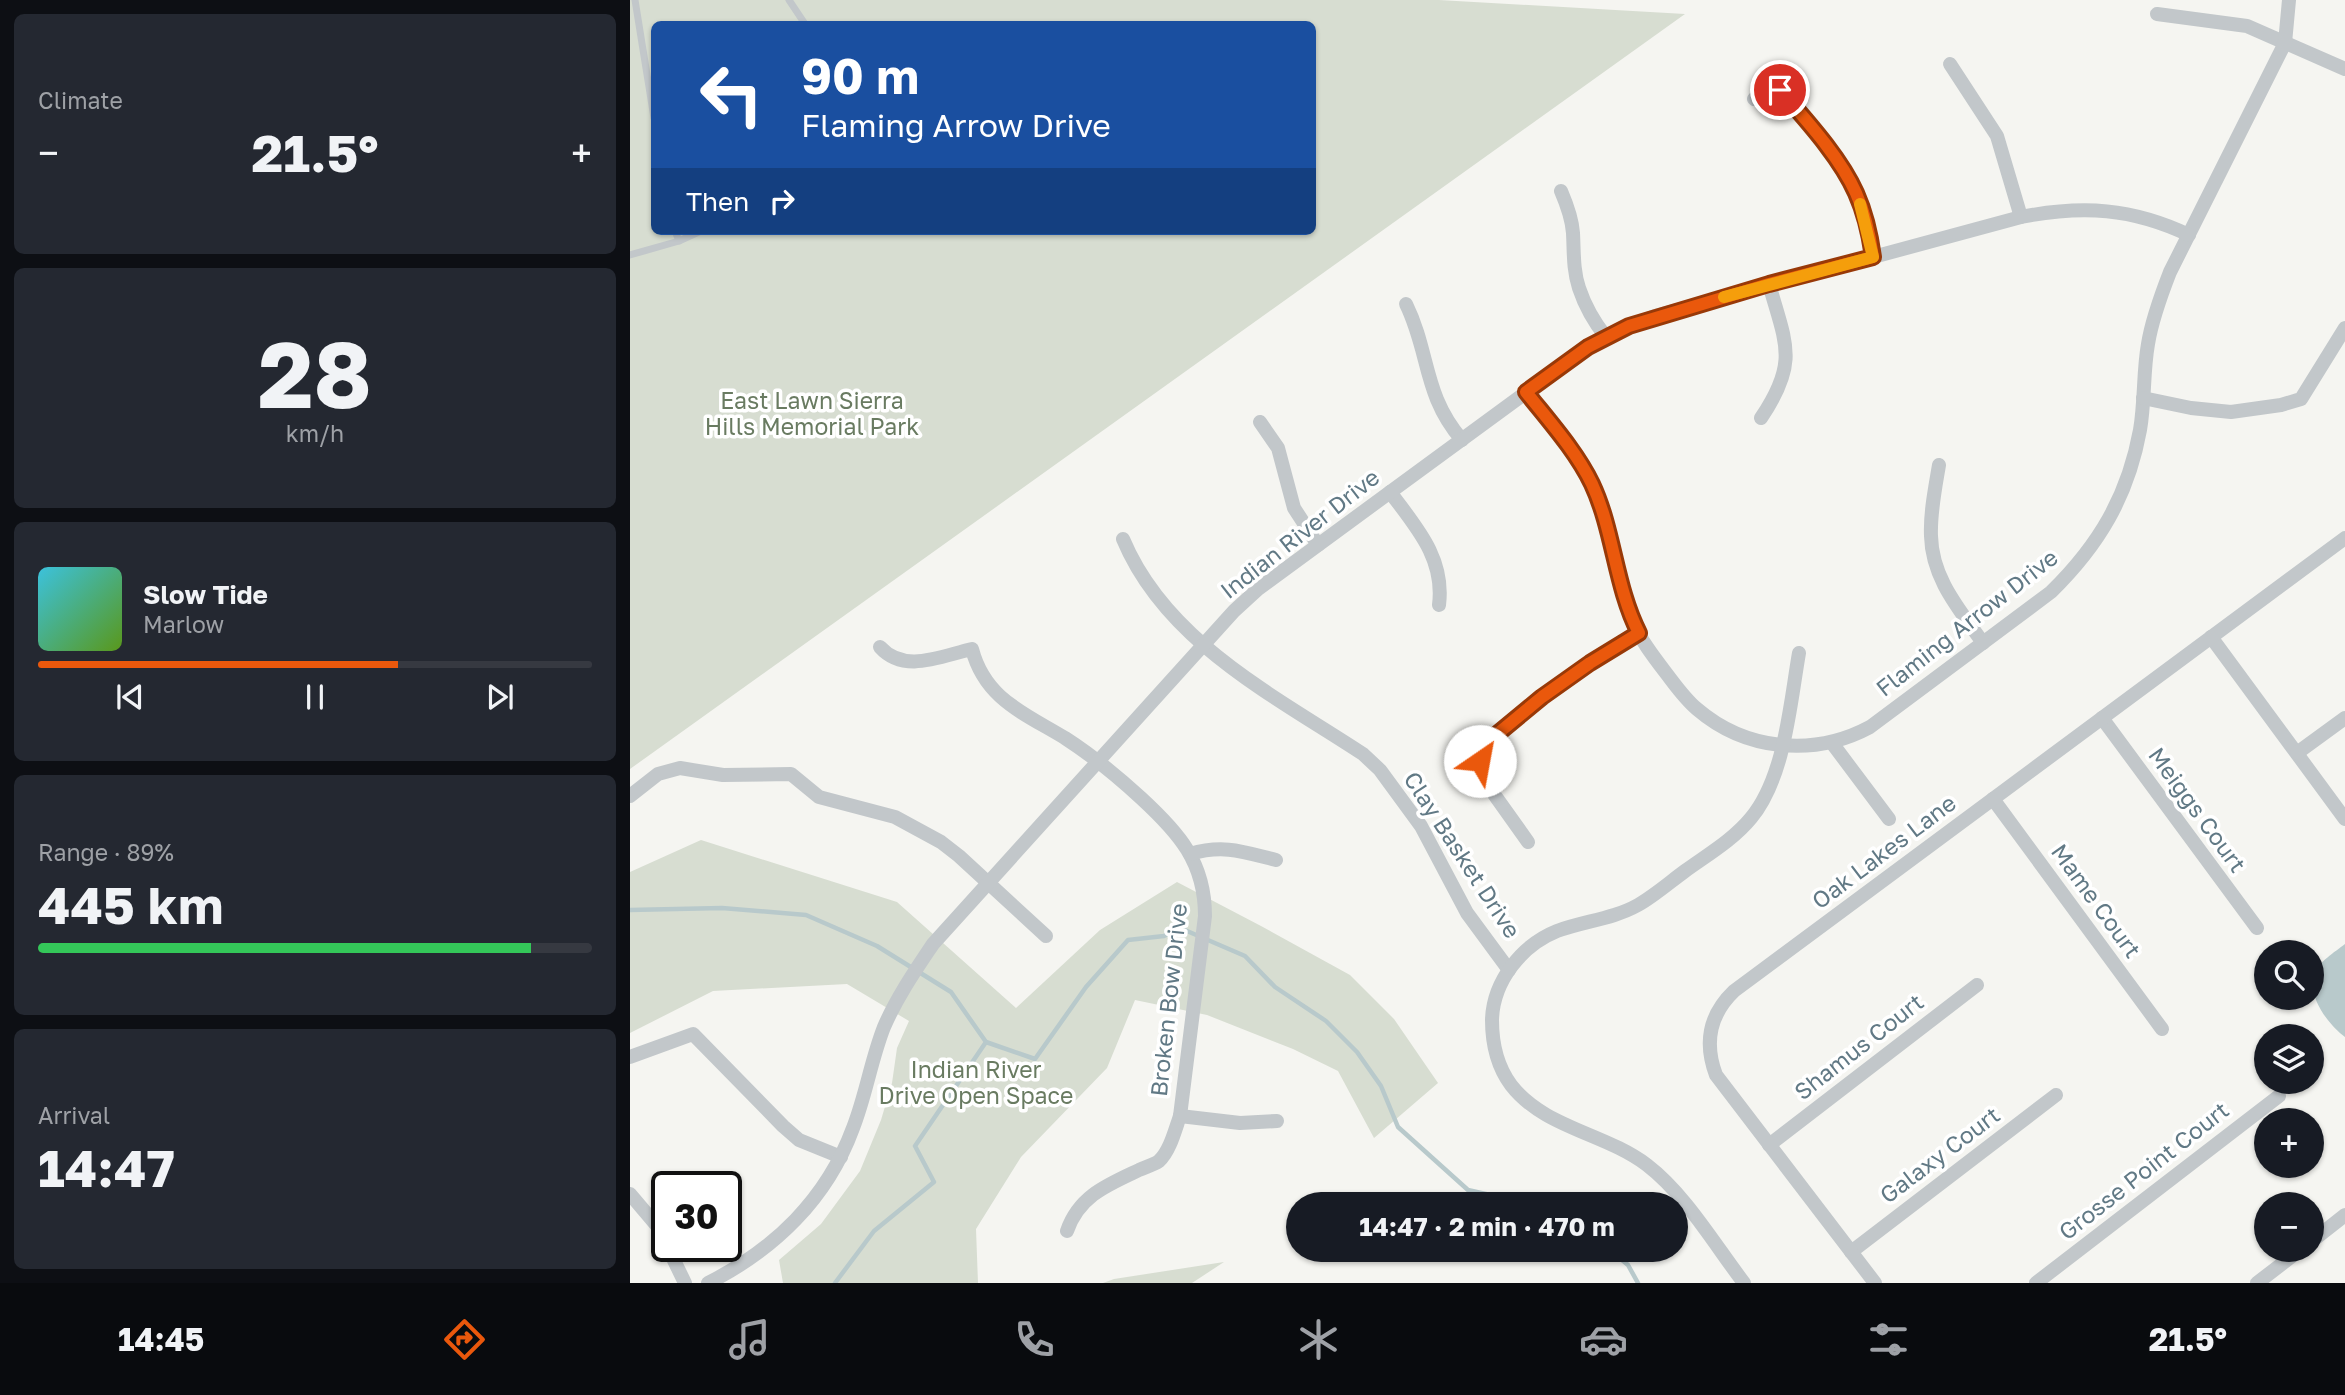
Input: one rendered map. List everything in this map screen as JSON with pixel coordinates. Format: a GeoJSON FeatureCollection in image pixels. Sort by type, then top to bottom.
{"type":"FeatureCollection","features":[{"type":"Feature","properties":{"kind":"street","name":"Flaming Arrow Drive"},"geometry":{"type":"LineString","coordinates":[[1526,392],[1580,463],[1592,485],[1601,508],[1629,610],[1639,633],[1650,652],[1696,709],[1732,732],[1752,740],[1782,746],[1802,747],[1852,737],[1870,727],[2051,592],[2077,568],[2109,520],[2122,491],[2140,428],[2148,342],[2159,301],[2170,272],[2285,43],[2289,0]]}},
{"type":"Feature","properties":{"kind":"street"},"geometry":{"type":"LineString","coordinates":[[2157,14],[2247,26],[2345,69]]}},
{"type":"Feature","properties":{"kind":"street"},"geometry":{"type":"LineString","coordinates":[[1950,64],[1997,136],[2021,217]]}},
{"type":"Feature","properties":{"kind":"street"},"geometry":{"type":"LineString","coordinates":[[1754,99],[1780,90],[1844,171],[1856,192],[1864,215],[1873,257]]}},
{"type":"Feature","properties":{"kind":"street"},"geometry":{"type":"LineString","coordinates":[[1561,191],[1573,231],[1578,287],[1587,309],[1606,337]]}},
{"type":"Feature","properties":{"kind":"street","name":"Indian River Drive"},"geometry":{"type":"LineString","coordinates":[[708,1283],[741,1265],[786,1231],[817,1195],[841,1157],[853,1129],[880,1038],[903,989],[933,944],[1203,645],[1250,596],[1526,392],[1606,337],[1655,316],[2021,217],[2055,210],[2104,210],[2152,220],[2189,235]]}},
{"type":"Feature","properties":{"kind":"street"},"geometry":{"type":"LineString","coordinates":[[1760,418],[1773,400],[1786,370],[1787,349],[1769,284]]}},
{"type":"Feature","properties":{"kind":"street"},"geometry":{"type":"LineString","coordinates":[[1406,304],[1419,334],[1434,396],[1443,415],[1462,440]]}},
{"type":"Feature","properties":{"kind":"street"},"geometry":{"type":"LineString","coordinates":[[2143,398],[2191,408],[2231,412],[2281,405],[2301,399],[2345,328]]}},
{"type":"Feature","properties":{"kind":"street"},"geometry":{"type":"LineString","coordinates":[[1260,422],[1278,448],[1294,508],[1318,545]]}},
{"type":"Feature","properties":{"kind":"street"},"geometry":{"type":"LineString","coordinates":[[1939,466],[1932,515],[1934,558],[1950,597],[1983,643]]}},
{"type":"Feature","properties":{"kind":"street"},"geometry":{"type":"LineString","coordinates":[[1390,492],[1425,540],[1435,559],[1440,581],[1439,605]]}},
{"type":"Feature","properties":{"kind":"street","name":"Oak Lakes Lane"},"geometry":{"type":"LineString","coordinates":[[1875,1283],[1722,1083],[1711,1061],[1709,1044],[1714,1016],[1734,991],[2345,538]]}},
{"type":"Feature","properties":{"kind":"street","name":"Clay Basket Drive"},"geometry":{"type":"LineString","coordinates":[[1123,539],[1141,576],[1168,610],[1203,645],[1232,668],[1363,754],[1380,770],[1421,826],[1468,913],[1509,970]]}},
{"type":"Feature","properties":{"kind":"street"},"geometry":{"type":"LineString","coordinates":[[1528,842],[1486,783],[1480,761],[1483,750],[1490,740],[1542,697],[1639,633]]}},
{"type":"Feature","properties":{"kind":"street"},"geometry":{"type":"LineString","coordinates":[[2211,637],[2345,819]]}},
{"type":"Feature","properties":{"kind":"street","name":"Broken Bow Drive"},"geometry":{"type":"LineString","coordinates":[[880,648],[887,655],[906,663],[972,649],[983,679],[997,695],[1099,761],[1171,825],[1191,854],[1202,885],[1205,916],[1201,957],[1180,1116],[1173,1138],[1158,1161],[1094,1193],[1077,1209],[1067,1231]]}},
{"type":"Feature","properties":{"kind":"street"},"geometry":{"type":"LineString","coordinates":[[1744,1283],[1677,1195],[1647,1165],[1620,1148],[1535,1108],[1512,1086],[1501,1068],[1493,1037],[1494,1006],[1509,970],[1522,954],[1557,931],[1620,914],[1640,904],[1733,836],[1762,804],[1776,774],[1800,653]]}},
{"type":"Feature","properties":{"kind":"street"},"geometry":{"type":"LineString","coordinates":[[2297,753],[2345,718]]}},
{"type":"Feature","properties":{"kind":"street","name":"Meiggs Court"},"geometry":{"type":"LineString","coordinates":[[2102,719],[2257,928]]}},
{"type":"Feature","properties":{"kind":"street"},"geometry":{"type":"LineString","coordinates":[[1832,743],[1889,820]]}},
{"type":"Feature","properties":{"kind":"street"},"geometry":{"type":"LineString","coordinates":[[630,796],[657,774],[680,768],[723,775],[791,775],[818,797],[874,810],[919,828],[959,856],[1046,936]]}},
{"type":"Feature","properties":{"kind":"street","name":"Mame Court"},"geometry":{"type":"LineString","coordinates":[[1993,799],[2162,1029]]}},
{"type":"Feature","properties":{"kind":"street"},"geometry":{"type":"LineString","coordinates":[[1191,854],[1222,848],[1276,859]]}},
{"type":"Feature","properties":{"kind":"street","name":"Shamus Court"},"geometry":{"type":"LineString","coordinates":[[1769,1145],[1977,985]]}},
{"type":"Feature","properties":{"kind":"street"},"geometry":{"type":"LineString","coordinates":[[630,1058],[693,1034],[799,1140],[841,1157]]}},
{"type":"Feature","properties":{"kind":"street","name":"Galaxy Court"},"geometry":{"type":"LineString","coordinates":[[1851,1252],[2056,1095]]}},
{"type":"Feature","properties":{"kind":"street","name":"Grosse Point Court"},"geometry":{"type":"LineString","coordinates":[[2036,1283],[2279,1096]]}},
{"type":"Feature","properties":{"kind":"street"},"geometry":{"type":"LineString","coordinates":[[1180,1116],[1240,1123],[1278,1121]]}},
{"type":"Feature","properties":{"kind":"street"},"geometry":{"type":"LineString","coordinates":[[630,1194],[651,1219]]}},
{"type":"Feature","properties":{"kind":"street"},"geometry":{"type":"LineString","coordinates":[[2324,1232],[2345,1215]]}},
{"type":"Feature","properties":{"kind":"street"},"geometry":{"type":"LineString","coordinates":[[675,1262],[685,1283]]}},
{"type":"Feature","properties":{"kind":"street"},"geometry":{"type":"LineString","coordinates":[[2257,1283],[2284,1262]]}},
{"type":"Feature","properties":{"kind":"lane"},"geometry":{"type":"LineString","coordinates":[[635,0],[651,99]]}},
{"type":"Feature","properties":{"kind":"lane"},"geometry":{"type":"LineString","coordinates":[[789,0],[803,21]]}},
{"type":"Feature","properties":{"kind":"lane"},"geometry":{"type":"LineString","coordinates":[[677,235],[679,241]]}},
{"type":"Feature","properties":{"kind":"lane"},"geometry":{"type":"LineString","coordinates":[[630,256],[692,235]]}},
{"type":"Feature","properties":{"kind":"green space","name":"East Lawn Sierra Hills Memorial Park"},"geometry":{"type":"Polygon","coordinates":[[[630,0],[1439,0],[1685,14],[630,769],[630,0]]]}},
{"type":"Feature","properties":{"kind":"green space","name":"Indian River Drive Open Space"},"geometry":{"type":"Polygon","coordinates":[[[701,840],[897,902],[1016,1008],[1100,930],[1177,882],[1350,975],[1394,1019],[1438,1083],[1374,1138],[1338,1071],[1293,1049],[1207,1015],[1135,1000],[1107,1068],[1021,1157],[976,1229],[978,1283],[783,1283],[779,1260],[821,1224],[860,1171],[881,1120],[892,1083],[897,1048],[909,1021],[847,984],[713,991],[630,1033],[630,872],[701,840]]]}},
{"type":"Feature","properties":{"kind":"green space"},"geometry":{"type":"Polygon","coordinates":[[[1224,1262],[1192,1283],[1103,1283],[1114,1279],[1224,1262]]]}},
{"type":"Feature","properties":{"kind":"shaded area"},"geometry":{"type":"Polygon","coordinates":[[[2345,944],[2345,1037],[2321,1010],[2324,1010],[2324,961],[2345,944]]]}},
{"type":"Feature","properties":{"kind":"waterway"},"geometry":{"type":"LineString","coordinates":[[630,910],[722,908],[806,915],[877,946],[951,992],[986,1042],[915,1146],[934,1182],[874,1231],[835,1283]]}},
{"type":"Feature","properties":{"kind":"waterway"},"geometry":{"type":"LineString","coordinates":[[986,1042],[1035,1059],[1086,987],[1128,940],[1164,936],[1180,928],[1245,956],[1275,987],[1326,1021],[1357,1052],[1381,1086],[1398,1127],[1468,1190],[1477,1192]]}},
{"type":"Feature","properties":{"kind":"waterway"},"geometry":{"type":"LineString","coordinates":[[1624,1262],[1638,1283]]}},
{"type":"Feature","properties":{"kind":"slow traffic"},"geometry":{"type":"LineString","coordinates":[[1724,297],[1873,257],[1860,204]]}},
{"type":"Feature","properties":{"kind":"route"},"geometry":{"type":"LineString","coordinates":[[1480,761],[1490,740],[1542,697],[1639,633],[1629,610],[1601,508],[1592,485],[1580,463],[1526,392],[1588,347],[1629,326],[1655,316],[1873,257],[1856,192],[1844,171],[1780,90]]}}]}
